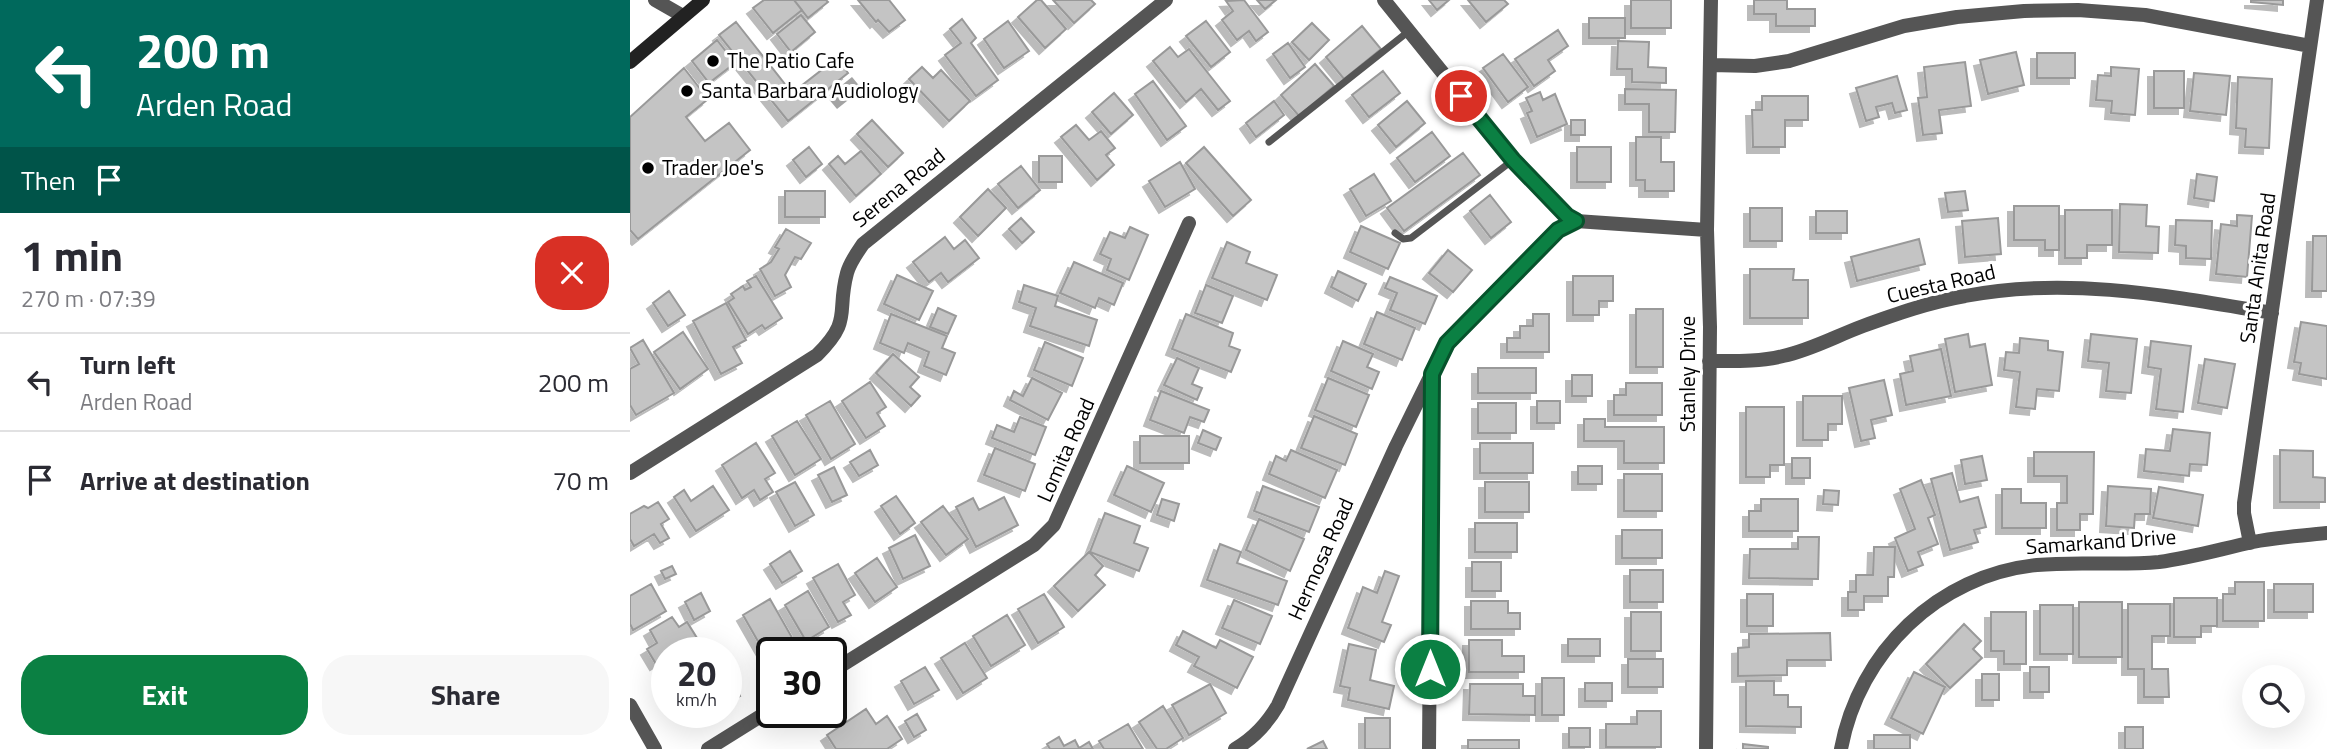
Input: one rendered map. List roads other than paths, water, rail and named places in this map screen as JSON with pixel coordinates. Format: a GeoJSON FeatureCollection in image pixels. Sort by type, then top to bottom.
{"type":"FeatureCollection","features":[{"type":"Feature","properties":{"kind":"street"},"geometry":{"type":"LineString","coordinates":[[655,0],[682,16]]}},
{"type":"Feature","properties":{"kind":"street"},"geometry":{"type":"LineString","coordinates":[[630,62],[703,0]]}},
{"type":"Feature","properties":{"kind":"street","name":"Serena Road"},"geometry":{"type":"LineString","coordinates":[[630,473],[817,355],[831,340],[841,323],[848,271],[863,244],[1166,0]]}},
{"type":"Feature","properties":{"kind":"street"},"geometry":{"type":"LineString","coordinates":[[1384,0],[1513,160],[1567,216],[1576,221],[1707,230]]}},
{"type":"Feature","properties":{"kind":"street","name":"Stanley Drive"},"geometry":{"type":"LineString","coordinates":[[1706,749],[1709,361],[1707,230],[1711,0]]}},
{"type":"Feature","properties":{"kind":"street","name":"Santa Anita Road"},"geometry":{"type":"LineString","coordinates":[[2250,542],[2244,503],[2310,46],[2320,8]]}},
{"type":"Feature","properties":{"kind":"street"},"geometry":{"type":"LineString","coordinates":[[1711,65],[1755,66],[1789,61],[1904,26],[1957,17],[2024,11],[2078,10],[2145,15],[2310,46]]}},
{"type":"Feature","properties":{"kind":"street","name":"Hermosa Road"},"geometry":{"type":"LineString","coordinates":[[1235,749],[1257,734],[1278,705],[1384,470],[1447,343],[1558,230],[1576,221]]}},
{"type":"Feature","properties":{"kind":"street","name":"Lomita Road"},"geometry":{"type":"LineString","coordinates":[[847,662],[1034,545],[1055,525],[1189,223]]}},
{"type":"Feature","properties":{"kind":"street","name":"Cuesta Road"},"geometry":{"type":"LineString","coordinates":[[1709,361],[1747,361],[1780,357],[1804,351],[1863,326],[1912,310],[1963,296],[2012,289],[2082,287],[2272,313]]}},
{"type":"Feature","properties":{"kind":"street"},"geometry":{"type":"LineString","coordinates":[[1429,749],[1432,374]]}},
{"type":"Feature","properties":{"kind":"street","name":"Samarkand Drive"},"geometry":{"type":"LineString","coordinates":[[1841,749],[1854,703],[1883,652],[1926,608],[1955,590],[2003,571],[2036,565],[2151,563],[2217,552],[2250,542],[2327,533]]}},
{"type":"Feature","properties":{"kind":"street"},"geometry":{"type":"LineString","coordinates":[[630,705],[655,749]]}},
{"type":"Feature","properties":{"kind":"street"},"geometry":{"type":"LineString","coordinates":[[708,749],[756,719]]}},
{"type":"Feature","properties":{"kind":"lane"},"geometry":{"type":"LineString","coordinates":[[1269,142],[1409,31]]}},
{"type":"Feature","properties":{"kind":"lane"},"geometry":{"type":"LineString","coordinates":[[1395,233],[1402,239],[1411,238],[1513,160]]}},
{"type":"Feature","properties":{"kind":"place","name":"The Patio Cafe"},"geometry":{"type":"Point","coordinates":[713,61]}},
{"type":"Feature","properties":{"kind":"place","name":"Santa Barbara Audiology"},"geometry":{"type":"Point","coordinates":[687,91]}},
{"type":"Feature","properties":{"kind":"place","name":"Trader Joe's"},"geometry":{"type":"Point","coordinates":[648,168]}}]}
